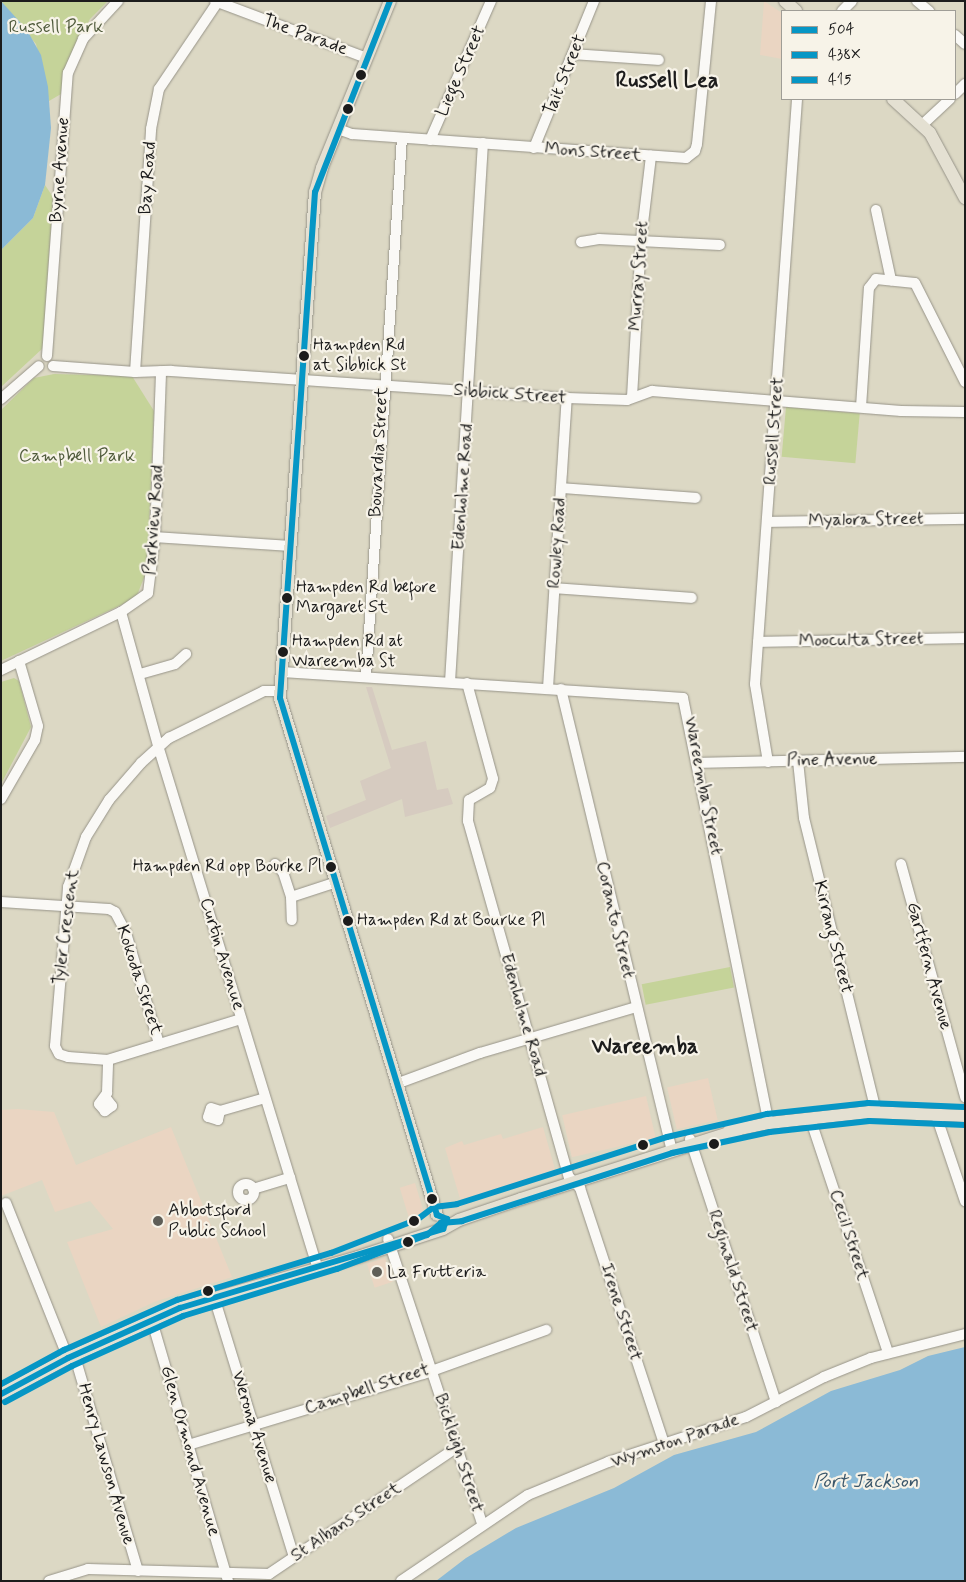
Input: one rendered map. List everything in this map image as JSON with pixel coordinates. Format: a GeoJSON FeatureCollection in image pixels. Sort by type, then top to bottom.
{"type":"FeatureCollection","features":[{"type":"Feature","properties":{"kind":"main road"},"geometry":{"type":"LineString","coordinates":[[390,1],[318,180],[312,214],[281,707],[396,1084],[440,1221]]}},
{"type":"Feature","properties":{"kind":"main road"},"geometry":{"type":"LineString","coordinates":[[785,1],[795,10]]}},
{"type":"Feature","properties":{"kind":"main road"},"geometry":{"type":"LineString","coordinates":[[894,100],[922,126],[938,145],[965,198]]}},
{"type":"Feature","properties":{"kind":"main road"},"geometry":{"type":"LineString","coordinates":[[1,1394],[72,1357],[152,1321],[214,1297],[334,1261],[389,1242],[440,1221],[671,1147],[769,1123],[876,1111],[965,1116]]}},
{"type":"Feature","properties":{"kind":"street","name":"Byrne Avenue"},"geometry":{"type":"LineString","coordinates":[[48,356],[68,73],[83,39],[118,1]]}},
{"type":"Feature","properties":{"kind":"street","name":"Liege Street"},"geometry":{"type":"LineString","coordinates":[[430,140],[491,1]]}},
{"type":"Feature","properties":{"kind":"street","name":"Tait Street"},"geometry":{"type":"LineString","coordinates":[[534,148],[594,1]]}},
{"type":"Feature","properties":{"kind":"street","name":"Mons Street"},"geometry":{"type":"LineString","coordinates":[[338,129],[352,134],[686,158],[695,151],[711,1]]}},
{"type":"Feature","properties":{"kind":"street"},"geometry":{"type":"LineString","coordinates":[[843,10],[852,1]]}},
{"type":"Feature","properties":{"kind":"street"},"geometry":{"type":"LineString","coordinates":[[918,1],[928,10]]}},
{"type":"Feature","properties":{"kind":"street","name":"The Parade"},"geometry":{"type":"LineString","coordinates":[[216,2],[367,58]]}},
{"type":"Feature","properties":{"kind":"street","name":"Bay Road"},"geometry":{"type":"LineString","coordinates":[[135,372],[151,129],[159,89],[216,2]]}},
{"type":"Feature","properties":{"kind":"street"},"geometry":{"type":"LineString","coordinates":[[573,54],[659,60]]}},
{"type":"Feature","properties":{"kind":"street"},"geometry":{"type":"LineString","coordinates":[[956,93],[965,84]]}},
{"type":"Feature","properties":{"kind":"street","name":"Russell Street"},"geometry":{"type":"LineString","coordinates":[[768,762],[755,696],[797,100]]}},
{"type":"Feature","properties":{"kind":"street"},"geometry":{"type":"LineString","coordinates":[[922,126],[949,100]]}},
{"type":"Feature","properties":{"kind":"street","name":"Bouvardia Street"},"geometry":{"type":"LineString","coordinates":[[366,676],[383,385],[402,138]]}},
{"type":"Feature","properties":{"kind":"street","name":"Edenholme Road"},"geometry":{"type":"LineString","coordinates":[[450,682],[483,143]]}},
{"type":"Feature","properties":{"kind":"street","name":"Murray Street"},"geometry":{"type":"LineString","coordinates":[[632,397],[641,240],[651,156]]}},
{"type":"Feature","properties":{"kind":"street"},"geometry":{"type":"LineString","coordinates":[[876,210],[891,280]]}},
{"type":"Feature","properties":{"kind":"street"},"geometry":{"type":"LineString","coordinates":[[581,242],[599,239],[641,240],[720,246]]}},
{"type":"Feature","properties":{"kind":"street"},"geometry":{"type":"LineString","coordinates":[[861,407],[869,288],[876,279],[915,283],[965,382]]}},
{"type":"Feature","properties":{"kind":"street"},"geometry":{"type":"LineString","coordinates":[[1,399],[40,366],[41,359],[48,356],[53,360],[53,366],[45,371],[40,366]]}},
{"type":"Feature","properties":{"kind":"street","name":"Sibbick Street"},"geometry":{"type":"LineString","coordinates":[[53,366],[135,372],[161,371],[567,398],[620,400],[652,391],[901,411],[965,412]]}},
{"type":"Feature","properties":{"kind":"street","name":"Parkview Road"},"geometry":{"type":"LineString","coordinates":[[1,670],[121,612],[148,593],[154,537],[161,371]]}},
{"type":"Feature","properties":{"kind":"street","name":"Rowley Road"},"geometry":{"type":"LineString","coordinates":[[548,688],[567,398]]}},
{"type":"Feature","properties":{"kind":"street"},"geometry":{"type":"LineString","coordinates":[[561,488],[696,498]]}},
{"type":"Feature","properties":{"kind":"street","name":"Myalora Street"},"geometry":{"type":"LineString","coordinates":[[767,522],[965,518]]}},
{"type":"Feature","properties":{"kind":"street"},"geometry":{"type":"LineString","coordinates":[[154,537],[290,546]]}},
{"type":"Feature","properties":{"kind":"street"},"geometry":{"type":"LineString","coordinates":[[554,588],[692,598]]}},
{"type":"Feature","properties":{"kind":"street","name":"Curtin Avenue"},"geometry":{"type":"LineString","coordinates":[[121,612],[140,674],[158,745],[317,1266]]}},
{"type":"Feature","properties":{"kind":"street","name":"Mooculta Street"},"geometry":{"type":"LineString","coordinates":[[758,642],[965,638]]}},
{"type":"Feature","properties":{"kind":"street"},"geometry":{"type":"LineString","coordinates":[[140,674],[174,664],[186,654]]}},
{"type":"Feature","properties":{"kind":"street"},"geometry":{"type":"LineString","coordinates":[[1,799],[35,740],[38,726],[19,661]]}},
{"type":"Feature","properties":{"kind":"street","name":"Wareemba Street"},"geometry":{"type":"LineString","coordinates":[[282,672],[684,698],[699,763],[769,1123]]}},
{"type":"Feature","properties":{"kind":"street","name":"Edenholme Road"},"geometry":{"type":"LineString","coordinates":[[467,683],[493,779],[490,788],[469,800],[467,815],[530,1038],[573,1179]]}},
{"type":"Feature","properties":{"kind":"street","name":"Coranto Street"},"geometry":{"type":"LineString","coordinates":[[561,689],[671,1147]]}},
{"type":"Feature","properties":{"kind":"street","name":"Tyler Crescent"},"geometry":{"type":"LineString","coordinates":[[241,1019],[108,1060],[68,1057],[59,1054],[55,1046],[65,906],[72,871],[86,837],[109,800],[158,745],[264,691],[281,691]]}},
{"type":"Feature","properties":{"kind":"street","name":"Pine Avenue"},"geometry":{"type":"LineString","coordinates":[[699,763],[965,757]]}},
{"type":"Feature","properties":{"kind":"street","name":"Kirrang Street"},"geometry":{"type":"LineString","coordinates":[[798,761],[804,818],[876,1111]]}},
{"type":"Feature","properties":{"kind":"street"},"geometry":{"type":"LineString","coordinates":[[275,864],[283,872],[291,897],[292,920]]}},
{"type":"Feature","properties":{"kind":"street","name":"Gartfern Avenue"},"geometry":{"type":"LineString","coordinates":[[901,864],[965,1097]]}},
{"type":"Feature","properties":{"kind":"street"},"geometry":{"type":"LineString","coordinates":[[291,897],[334,883]]}},
{"type":"Feature","properties":{"kind":"street","name":"Kokoda Street"},"geometry":{"type":"LineString","coordinates":[[1,902],[109,909],[121,919],[160,1044]]}},
{"type":"Feature","properties":{"kind":"street"},"geometry":{"type":"LineString","coordinates":[[396,1084],[530,1038],[636,1007]]}},
{"type":"Feature","properties":{"kind":"street"},"geometry":{"type":"LineString","coordinates":[[106,1098],[108,1060]]}},
{"type":"Feature","properties":{"kind":"street"},"geometry":{"type":"LineString","coordinates":[[220,1111],[265,1098]]}},
{"type":"Feature","properties":{"kind":"street"},"geometry":{"type":"LineString","coordinates":[[936,1115],[965,1201]]}},
{"type":"Feature","properties":{"kind":"street","name":"Cecil Street"},"geometry":{"type":"LineString","coordinates":[[810,1118],[888,1353]]}},
{"type":"Feature","properties":{"kind":"street","name":"Reginald Street"},"geometry":{"type":"LineString","coordinates":[[691,1142],[776,1402]]}},
{"type":"Feature","properties":{"kind":"street"},"geometry":{"type":"LineString","coordinates":[[253,1189],[290,1178]]}},
{"type":"Feature","properties":{"kind":"street","name":"Irene Street"},"geometry":{"type":"LineString","coordinates":[[573,1179],[664,1444]]}},
{"type":"Feature","properties":{"kind":"street","name":"Henry Lawson Avenue"},"geometry":{"type":"LineString","coordinates":[[6,1203],[72,1357],[138,1571]]}},
{"type":"Feature","properties":{"kind":"street","name":"Bickleigh Street"},"geometry":{"type":"LineString","coordinates":[[389,1242],[482,1524]]}},
{"type":"Feature","properties":{"kind":"street","name":"Werona Avenue"},"geometry":{"type":"LineString","coordinates":[[214,1297],[294,1557]]}},
{"type":"Feature","properties":{"kind":"street","name":"Glen Ormond Avenue"},"geometry":{"type":"LineString","coordinates":[[152,1321],[227,1577]]}},
{"type":"Feature","properties":{"kind":"street","name":"Campbell Street"},"geometry":{"type":"LineString","coordinates":[[188,1445],[423,1374],[431,1368],[546,1330]]}},
{"type":"Feature","properties":{"kind":"street","name":"Wymston Parade"},"geometry":{"type":"LineString","coordinates":[[401,1581],[482,1524],[528,1495],[664,1444],[746,1417],[824,1377],[888,1353],[965,1334]]}},
{"type":"Feature","properties":{"kind":"street","name":"St Albans Street"},"geometry":{"type":"LineString","coordinates":[[49,1581],[88,1569],[227,1577],[269,1574],[457,1447]]}},
{"type":"Feature","properties":{"kind":"shaded area"},"geometry":{"type":"Polygon","coordinates":[[[764,1],[781,12],[781,59],[760,55],[764,1]]]}},
{"type":"Feature","properties":{"kind":"shaded area"},"geometry":{"type":"Polygon","coordinates":[[[366,687],[372,687],[392,750],[426,741],[437,790],[448,788],[453,804],[405,817],[402,799],[330,828],[326,816],[366,800],[360,781],[391,768],[366,687]]]}},
{"type":"Feature","properties":{"kind":"shaded area"},"geometry":{"type":"Polygon","coordinates":[[[708,1078],[718,1120],[677,1129],[667,1087],[708,1078]]]}},
{"type":"Feature","properties":{"kind":"shaded area"},"geometry":{"type":"Polygon","coordinates":[[[646,1096],[656,1138],[572,1157],[562,1115],[646,1096]]]}},
{"type":"Feature","properties":{"kind":"shaded area","name":"Abbotsford Public School"},"geometry":{"type":"Polygon","coordinates":[[[18,1109],[54,1112],[76,1165],[171,1127],[232,1277],[154,1302],[101,1327],[67,1242],[113,1229],[90,1201],[55,1212],[42,1180],[1,1196],[1,1110],[18,1109]]]}},
{"type":"Feature","properties":{"kind":"shaded area"},"geometry":{"type":"Polygon","coordinates":[[[543,1127],[555,1169],[461,1202],[445,1148],[462,1141],[464,1145],[501,1134],[503,1139],[543,1127]]]}},
{"type":"Feature","properties":{"kind":"shaded area"},"geometry":{"type":"Polygon","coordinates":[[[415,1183],[424,1213],[409,1217],[400,1188],[415,1183]]]}},
{"type":"Feature","properties":{"kind":"shaded area"},"geometry":{"type":"Polygon","coordinates":[[[385,1258],[393,1282],[375,1288],[367,1264],[385,1258]]]}},
{"type":"Feature","properties":{"kind":"green space","name":"Russell Park"},"geometry":{"type":"Polygon","coordinates":[[[1,1],[108,1],[90,19],[69,59],[61,94],[49,101],[36,44],[1,1]]]}},
{"type":"Feature","properties":{"kind":"green space"},"geometry":{"type":"Polygon","coordinates":[[[45,185],[53,197],[43,348],[1,387],[1,250],[33,218],[45,185]]]}},
{"type":"Feature","properties":{"kind":"green space","name":"Campbell Park"},"geometry":{"type":"Polygon","coordinates":[[[54,374],[132,376],[154,411],[147,570],[136,598],[1,661],[1,410],[34,378],[54,374]]]}},
{"type":"Feature","properties":{"kind":"green space"},"geometry":{"type":"Polygon","coordinates":[[[786,407],[860,413],[855,463],[782,457],[786,407]]]}},
{"type":"Feature","properties":{"kind":"green space"},"geometry":{"type":"Polygon","coordinates":[[[14,678],[19,681],[31,727],[1,784],[1,682],[14,678]]]}},
{"type":"Feature","properties":{"kind":"green space"},"geometry":{"type":"Polygon","coordinates":[[[730,967],[734,988],[646,1005],[642,984],[730,967]]]}},
{"type":"Feature","properties":{"kind":"water"},"geometry":{"type":"Polygon","coordinates":[[[1,1],[27,30],[41,55],[48,87],[51,128],[45,185],[33,218],[1,250],[1,1]]]}},
{"type":"Feature","properties":{"kind":"water","name":"Port Jackson"},"geometry":{"type":"Polygon","coordinates":[[[965,1347],[965,1581],[436,1581],[466,1558],[516,1528],[614,1488],[674,1455],[756,1432],[831,1391],[900,1370],[928,1356],[965,1347]]]}},
{"type":"Feature","properties":{"kind":"transit line","name":"504"},"geometry":{"type":"LineString","coordinates":[[390,1],[315,192],[280,698],[437,1215]]}},
{"type":"Feature","properties":{"kind":"transit line","name":"415"},"geometry":{"type":"LineString","coordinates":[[1,1384],[64,1350],[177,1300],[331,1253],[418,1219],[434,1207],[457,1204],[667,1137],[767,1114],[868,1103],[965,1107]]}},
{"type":"Feature","properties":{"kind":"transit line","name":"438X"},"geometry":{"type":"LineString","coordinates":[[5,1402],[72,1366],[183,1316],[337,1269],[427,1235],[441,1223],[462,1221],[672,1153],[770,1132],[869,1121],[965,1125]]}},
{"type":"Feature","properties":{"kind":"transit line","name":"504"},"geometry":{"type":"LineString","coordinates":[[1,1394],[68,1358],[180,1308],[443,1229],[447,1219],[437,1215]]}},
{"type":"Feature","properties":{"kind":"place","name":"Hampden Rd at Sibbick St"},"geometry":{"type":"Point","coordinates":[304,356]}},
{"type":"Feature","properties":{"kind":"place","name":"Hampden Rd before Margaret St"},"geometry":{"type":"Point","coordinates":[287,598]}},
{"type":"Feature","properties":{"kind":"place","name":"Hampden Rd at Wareemba St"},"geometry":{"type":"Point","coordinates":[283,652]}},
{"type":"Feature","properties":{"kind":"place","name":"Hampden Rd opp Bourke Pl"},"geometry":{"type":"Point","coordinates":[331,867]}},
{"type":"Feature","properties":{"kind":"place","name":"Hampden Rd at Bourke Pl"},"geometry":{"type":"Point","coordinates":[348,921]}},
{"type":"Feature","properties":{"kind":"place","name":"Abbotsford Public School"},"geometry":{"type":"Point","coordinates":[158,1221]}},
{"type":"Feature","properties":{"kind":"place","name":"La Frutteria"},"geometry":{"type":"Point","coordinates":[377,1272]}},
{"type":"Feature","properties":{"kind":"district","name":"Russell Lea"},"geometry":{"type":"Point","coordinates":[667,82]}},
{"type":"Feature","properties":{"kind":"district","name":"Wareemba"},"geometry":{"type":"Point","coordinates":[645,1048]}}]}
